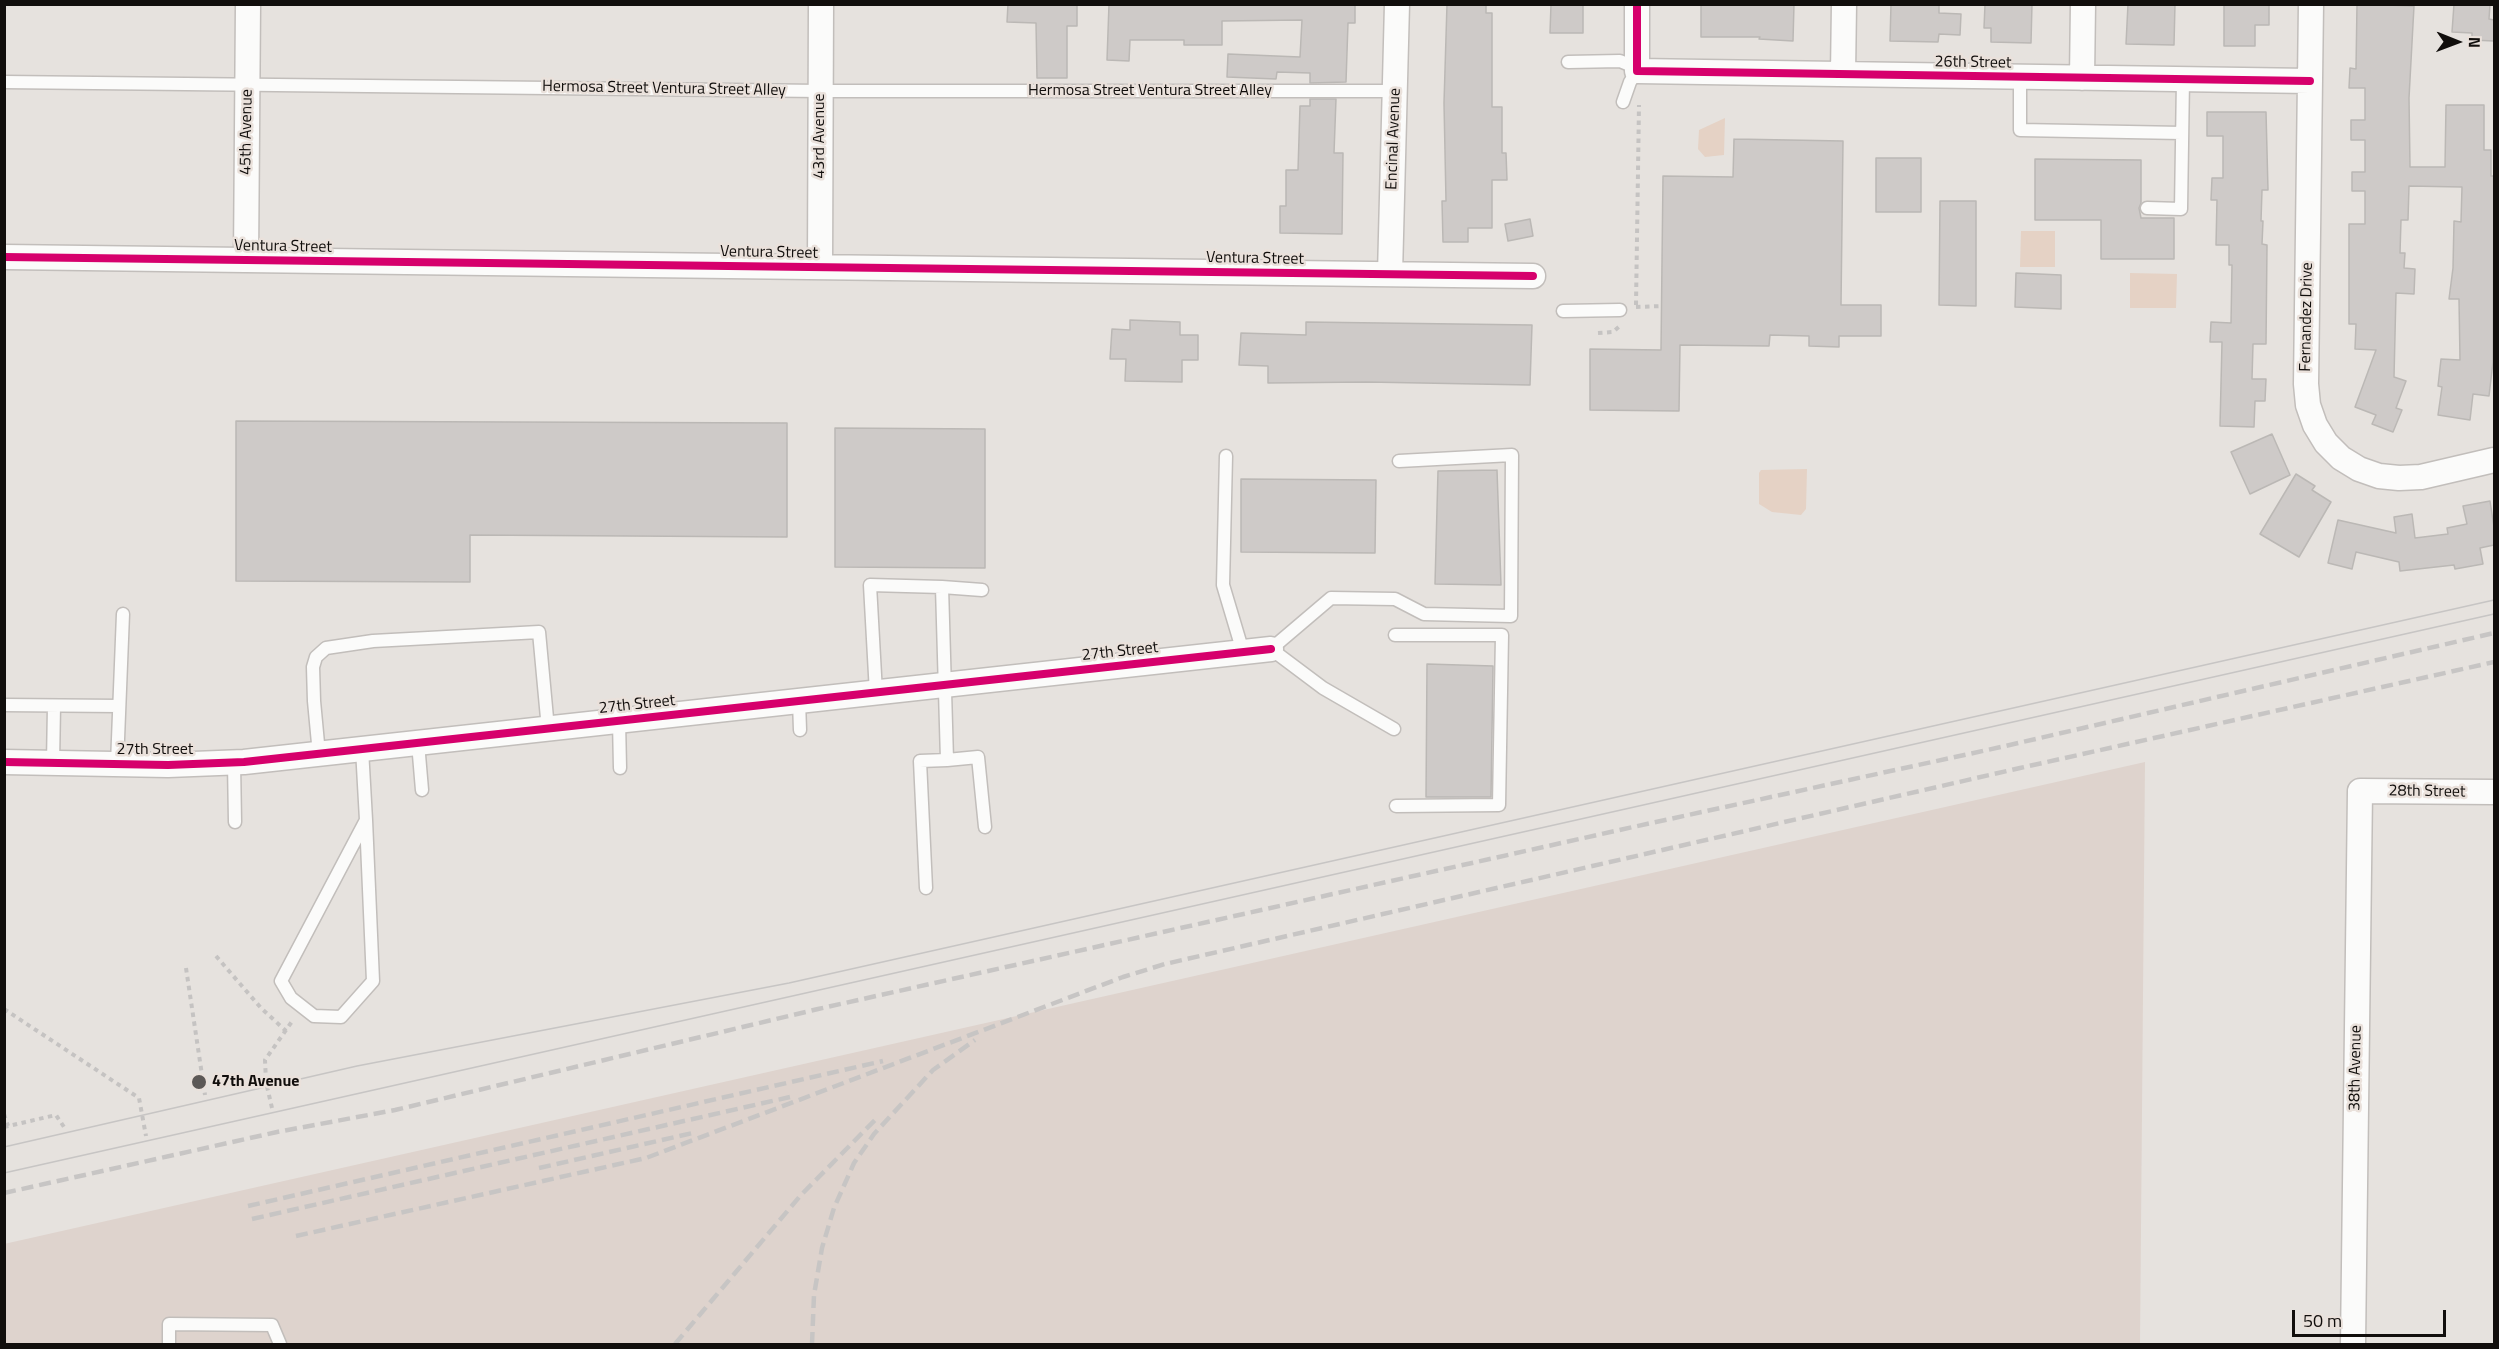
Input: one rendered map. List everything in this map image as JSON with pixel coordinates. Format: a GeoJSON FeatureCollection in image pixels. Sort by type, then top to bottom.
{"type":"FeatureCollection","features":[{"type":"Feature","properties":{"kind":"street","name":"45th Avenue"},"geometry":{"type":"LineString","coordinates":[[246,260],[248,4]]}},
{"type":"Feature","properties":{"kind":"street","name":"43rd Avenue"},"geometry":{"type":"LineString","coordinates":[[820,267],[821,4]]}},
{"type":"Feature","properties":{"kind":"street","name":"Encinal Avenue"},"geometry":{"type":"LineString","coordinates":[[1389,274],[1397,4]]}},
{"type":"Feature","properties":{"kind":"street"},"geometry":{"type":"LineString","coordinates":[[1637,4],[1638,78]]}},
{"type":"Feature","properties":{"kind":"street"},"geometry":{"type":"LineString","coordinates":[[1843,74],[1844,4]]}},
{"type":"Feature","properties":{"kind":"street"},"geometry":{"type":"LineString","coordinates":[[2082,78],[2083,4]]}},
{"type":"Feature","properties":{"kind":"street","name":"Fernandez Drive"},"geometry":{"type":"LineString","coordinates":[[2311,4],[2306,384],[2308,405],[2315,425],[2326,443],[2341,458],[2359,469],[2379,476],[2421,477],[2494,460]]}},
{"type":"Feature","properties":{"kind":"street","name":"26th Street"},"geometry":{"type":"LineString","coordinates":[[1638,78],[1843,74],[2310,81]]}},
{"type":"Feature","properties":{"kind":"street","name":"Ventura Street"},"geometry":{"type":"LineString","coordinates":[[4,257],[1533,276]]}},
{"type":"Feature","properties":{"kind":"street","name":"27th Street"},"geometry":{"type":"LineString","coordinates":[[4,762],[234,763],[1271,649]]}},
{"type":"Feature","properties":{"kind":"street","name":"28th Street"},"geometry":{"type":"LineString","coordinates":[[2360,791],[2494,792]]}},
{"type":"Feature","properties":{"kind":"street","name":"38th Avenue"},"geometry":{"type":"LineString","coordinates":[[2353,1344],[2360,791]]}},
{"type":"Feature","properties":{"kind":"lane"},"geometry":{"type":"LineString","coordinates":[[1568,62],[1620,61],[1638,78],[1630,82],[1623,102]]}},
{"type":"Feature","properties":{"kind":"lane"},"geometry":{"type":"LineString","coordinates":[[2020,77],[2020,130],[2182,133]]}},
{"type":"Feature","properties":{"kind":"lane"},"geometry":{"type":"LineString","coordinates":[[2147,208],[2181,209],[2183,79]]}},
{"type":"Feature","properties":{"kind":"lane","name":"Hermosa Street Ventura Street Alley"},"geometry":{"type":"LineString","coordinates":[[4,82],[820,91],[1395,91]]}},
{"type":"Feature","properties":{"kind":"lane"},"geometry":{"type":"LineString","coordinates":[[1563,311],[1625,312]]}},
{"type":"Feature","properties":{"kind":"lane"},"geometry":{"type":"LineString","coordinates":[[1394,729],[1323,687],[1271,649],[1331,598],[1395,599],[1424,614],[1511,616],[1512,455],[1399,461]]}},
{"type":"Feature","properties":{"kind":"lane"},"geometry":{"type":"LineString","coordinates":[[1226,456],[1223,585],[1242,652]]}},
{"type":"Feature","properties":{"kind":"lane"},"geometry":{"type":"LineString","coordinates":[[876,693],[870,585],[982,590]]}},
{"type":"Feature","properties":{"kind":"lane"},"geometry":{"type":"LineString","coordinates":[[942,587],[943,685],[947,760]]}},
{"type":"Feature","properties":{"kind":"lane"},"geometry":{"type":"LineString","coordinates":[[117,764],[123,614]]}},
{"type":"Feature","properties":{"kind":"lane"},"geometry":{"type":"LineString","coordinates":[[320,754],[314,700],[313,668],[316,657],[326,648],[373,641],[538,632],[548,729]]}},
{"type":"Feature","properties":{"kind":"lane"},"geometry":{"type":"LineString","coordinates":[[1395,634],[1502,635],[1499,805],[1396,806]]}},
{"type":"Feature","properties":{"kind":"lane"},"geometry":{"type":"LineString","coordinates":[[799,701],[800,730]]}},
{"type":"Feature","properties":{"kind":"lane"},"geometry":{"type":"LineString","coordinates":[[4,705],[119,706]]}},
{"type":"Feature","properties":{"kind":"lane"},"geometry":{"type":"LineString","coordinates":[[53,763],[54,706]]}},
{"type":"Feature","properties":{"kind":"lane"},"geometry":{"type":"LineString","coordinates":[[619,721],[620,768]]}},
{"type":"Feature","properties":{"kind":"lane"},"geometry":{"type":"LineString","coordinates":[[418,743],[422,790]]}},
{"type":"Feature","properties":{"kind":"lane"},"geometry":{"type":"LineString","coordinates":[[362,749],[366,820],[373,981],[341,1017],[314,1016],[291,998],[281,981],[366,820]]}},
{"type":"Feature","properties":{"kind":"lane"},"geometry":{"type":"LineString","coordinates":[[926,888],[920,761],[978,757],[985,827]]}},
{"type":"Feature","properties":{"kind":"lane"},"geometry":{"type":"LineString","coordinates":[[234,763],[235,822]]}},
{"type":"Feature","properties":{"kind":"lane"},"geometry":{"type":"LineString","coordinates":[[169,1344],[170,1324],[272,1325],[280,1344]]}},
{"type":"Feature","properties":{"kind":"path"},"geometry":{"type":"LineString","coordinates":[[1636,306],[1638,78]]}},
{"type":"Feature","properties":{"kind":"path"},"geometry":{"type":"LineString","coordinates":[[1625,312],[1636,306],[1662,306]]}},
{"type":"Feature","properties":{"kind":"path"},"geometry":{"type":"LineString","coordinates":[[1598,333],[1613,332],[1625,323]]}},
{"type":"Feature","properties":{"kind":"path"},"geometry":{"type":"LineString","coordinates":[[216,956],[261,1008],[286,1031]]}},
{"type":"Feature","properties":{"kind":"path"},"geometry":{"type":"LineString","coordinates":[[186,968],[205,1095]]}},
{"type":"Feature","properties":{"kind":"path"},"geometry":{"type":"LineString","coordinates":[[272,1108],[266,1082],[265,1060],[303,1008]]}},
{"type":"Feature","properties":{"kind":"path"},"geometry":{"type":"LineString","coordinates":[[4,1010],[139,1098],[146,1136]]}},
{"type":"Feature","properties":{"kind":"path"},"geometry":{"type":"LineString","coordinates":[[4,1114],[6,1126],[56,1115],[64,1127]]}},
{"type":"Feature","properties":{"kind":"shaded area"},"geometry":{"type":"Polygon","coordinates":[[[1725,118],[1724,155],[1705,157],[1698,149],[1699,130],[1725,118]]]}},
{"type":"Feature","properties":{"kind":"shaded area"},"geometry":{"type":"Polygon","coordinates":[[[2021,231],[2055,231],[2055,267],[2020,267],[2021,231]]]}},
{"type":"Feature","properties":{"kind":"shaded area"},"geometry":{"type":"Polygon","coordinates":[[[2130,273],[2177,274],[2176,308],[2130,308],[2130,273]]]}},
{"type":"Feature","properties":{"kind":"shaded area"},"geometry":{"type":"Polygon","coordinates":[[[1807,469],[1806,509],[1801,515],[1772,512],[1759,504],[1759,473],[1761,470],[1807,469]]]}},
{"type":"Feature","properties":{"kind":"shaded area"},"geometry":{"type":"Polygon","coordinates":[[[2145,762],[2140,1344],[5,1344],[4,1244],[2145,762]]]}},
{"type":"Feature","properties":{"kind":"building"},"geometry":{"type":"Polygon","coordinates":[[[1008,4],[1077,4],[1077,26],[1067,26],[1067,78],[1037,78],[1036,23],[1007,22],[1008,4]]]}},
{"type":"Feature","properties":{"kind":"building"},"geometry":{"type":"Polygon","coordinates":[[[1109,4],[1355,4],[1355,23],[1348,23],[1346,82],[1310,83],[1310,73],[1277,72],[1276,79],[1227,77],[1228,54],[1300,57],[1302,20],[1222,21],[1222,45],[1184,45],[1184,40],[1130,40],[1129,61],[1107,60],[1109,4]]]}},
{"type":"Feature","properties":{"kind":"building"},"geometry":{"type":"Polygon","coordinates":[[[1447,4],[1486,4],[1486,13],[1492,13],[1492,107],[1502,107],[1502,153],[1506,153],[1507,180],[1492,180],[1492,228],[1468,228],[1468,242],[1443,242],[1442,201],[1446,201],[1444,103],[1447,4]]]}},
{"type":"Feature","properties":{"kind":"building"},"geometry":{"type":"Polygon","coordinates":[[[1551,4],[1583,4],[1583,33],[1550,33],[1551,4]]]}},
{"type":"Feature","properties":{"kind":"building"},"geometry":{"type":"Polygon","coordinates":[[[1701,4],[1794,4],[1793,41],[1759,39],[1760,37],[1701,37],[1701,4]]]}},
{"type":"Feature","properties":{"kind":"building"},"geometry":{"type":"Polygon","coordinates":[[[1891,4],[1939,4],[1939,13],[1961,14],[1960,35],[1939,34],[1938,42],[1890,41],[1891,4]]]}},
{"type":"Feature","properties":{"kind":"building"},"geometry":{"type":"Polygon","coordinates":[[[1985,4],[2032,4],[2031,43],[1991,42],[1991,28],[1984,28],[1985,4]]]}},
{"type":"Feature","properties":{"kind":"building"},"geometry":{"type":"Polygon","coordinates":[[[2128,4],[2175,4],[2174,45],[2126,44],[2128,4]]]}},
{"type":"Feature","properties":{"kind":"building"},"geometry":{"type":"Polygon","coordinates":[[[2224,4],[2269,4],[2269,25],[2255,25],[2255,46],[2224,46],[2224,4]]]}},
{"type":"Feature","properties":{"kind":"building"},"geometry":{"type":"Polygon","coordinates":[[[2357,4],[2414,6],[2409,98],[2410,167],[2445,167],[2446,105],[2484,105],[2484,150],[2491,150],[2491,176],[2494,176],[2493,362],[2489,396],[2473,394],[2470,420],[2438,415],[2442,387],[2438,386],[2441,359],[2460,360],[2459,299],[2449,299],[2453,268],[2454,221],[2461,222],[2462,187],[2409,186],[2408,220],[2401,220],[2400,253],[2405,253],[2404,268],[2415,269],[2414,294],[2396,293],[2394,377],[2406,381],[2396,408],[2402,410],[2393,432],[2372,424],[2376,415],[2355,407],[2376,350],[2355,349],[2356,324],[2349,324],[2349,224],[2365,224],[2365,191],[2352,191],[2352,172],[2365,172],[2365,140],[2351,140],[2351,120],[2365,120],[2365,88],[2349,88],[2350,68],[2356,69],[2357,4]]]}},
{"type":"Feature","properties":{"kind":"building"},"geometry":{"type":"Polygon","coordinates":[[[2454,4],[2490,4],[2489,19],[2494,20],[2494,41],[2472,40],[2472,33],[2452,32],[2454,4]]]}},
{"type":"Feature","properties":{"kind":"building"},"geometry":{"type":"Polygon","coordinates":[[[1310,99],[1336,99],[1334,153],[1343,153],[1342,234],[1280,233],[1280,206],[1286,206],[1286,170],[1298,170],[1300,106],[1310,106],[1310,99]]]}},
{"type":"Feature","properties":{"kind":"building"},"geometry":{"type":"Polygon","coordinates":[[[2207,112],[2266,112],[2268,190],[2262,190],[2261,221],[2263,221],[2262,244],[2267,245],[2266,344],[2253,344],[2252,379],[2266,379],[2265,401],[2255,401],[2254,427],[2220,426],[2222,342],[2210,342],[2211,322],[2231,323],[2232,265],[2229,265],[2229,245],[2216,245],[2217,200],[2211,200],[2212,178],[2223,178],[2223,136],[2207,136],[2207,112]]]}},
{"type":"Feature","properties":{"kind":"building"},"geometry":{"type":"Polygon","coordinates":[[[1734,139],[1843,141],[1841,305],[1881,305],[1881,336],[1839,336],[1839,347],[1809,346],[1809,336],[1770,335],[1769,346],[1680,345],[1679,411],[1590,410],[1590,349],[1661,350],[1663,176],[1733,177],[1734,139]]]}},
{"type":"Feature","properties":{"kind":"building"},"geometry":{"type":"Polygon","coordinates":[[[1876,158],[1921,158],[1921,212],[1876,212],[1876,158]]]}},
{"type":"Feature","properties":{"kind":"building"},"geometry":{"type":"Polygon","coordinates":[[[2035,159],[2141,160],[2139,208],[2141,218],[2174,218],[2174,259],[2101,259],[2101,220],[2035,220],[2035,159]]]}},
{"type":"Feature","properties":{"kind":"building"},"geometry":{"type":"Polygon","coordinates":[[[1940,201],[1976,201],[1976,306],[1939,305],[1940,201]]]}},
{"type":"Feature","properties":{"kind":"building"},"geometry":{"type":"Polygon","coordinates":[[[1530,219],[1533,236],[1508,241],[1505,224],[1530,219]]]}},
{"type":"Feature","properties":{"kind":"building"},"geometry":{"type":"Polygon","coordinates":[[[2016,273],[2061,275],[2061,309],[2015,307],[2016,273]]]}},
{"type":"Feature","properties":{"kind":"building"},"geometry":{"type":"Polygon","coordinates":[[[1130,320],[1180,322],[1180,335],[1198,335],[1198,360],[1182,360],[1182,382],[1125,381],[1126,359],[1110,359],[1112,329],[1130,330],[1130,320]]]}},
{"type":"Feature","properties":{"kind":"building"},"geometry":{"type":"Polygon","coordinates":[[[1306,322],[1532,325],[1530,385],[1268,383],[1268,366],[1239,365],[1241,333],[1306,335],[1306,322]]]}},
{"type":"Feature","properties":{"kind":"building"},"geometry":{"type":"Polygon","coordinates":[[[236,421],[787,423],[787,537],[470,535],[470,582],[236,581],[236,421]]]}},
{"type":"Feature","properties":{"kind":"building"},"geometry":{"type":"Polygon","coordinates":[[[835,428],[985,429],[985,568],[835,567],[835,428]]]}},
{"type":"Feature","properties":{"kind":"building"},"geometry":{"type":"Polygon","coordinates":[[[2272,434],[2290,475],[2250,494],[2231,452],[2272,434]]]}},
{"type":"Feature","properties":{"kind":"building"},"geometry":{"type":"Polygon","coordinates":[[[1497,470],[1501,585],[1435,584],[1438,471],[1497,470]]]}},
{"type":"Feature","properties":{"kind":"building"},"geometry":{"type":"Polygon","coordinates":[[[2296,474],[2315,486],[2312,490],[2331,502],[2299,557],[2260,534],[2296,474]]]}},
{"type":"Feature","properties":{"kind":"building"},"geometry":{"type":"Polygon","coordinates":[[[1241,479],[1376,480],[1375,553],[1241,552],[1241,479]]]}},
{"type":"Feature","properties":{"kind":"building"},"geometry":{"type":"Polygon","coordinates":[[[2490,501],[2494,545],[2480,548],[2483,564],[2455,569],[2454,565],[2400,571],[2399,562],[2356,552],[2352,569],[2328,563],[2338,520],[2396,533],[2394,517],[2412,514],[2415,538],[2448,534],[2447,528],[2467,524],[2463,506],[2490,501]]]}},
{"type":"Feature","properties":{"kind":"building"},"geometry":{"type":"Polygon","coordinates":[[[1427,664],[1493,666],[1491,797],[1426,797],[1427,664]]]}},
{"type":"Feature","properties":{"kind":"tram line"},"geometry":{"type":"LineString","coordinates":[[4,1147],[357,1066],[789,983],[2494,600]]}},
{"type":"Feature","properties":{"kind":"tram line"},"geometry":{"type":"LineString","coordinates":[[4,1173],[2494,614]]}},
{"type":"Feature","properties":{"kind":"railway"},"geometry":{"type":"LineString","coordinates":[[4,1193],[277,1132],[395,1110],[818,1009],[2001,747],[2494,633]]}},
{"type":"Feature","properties":{"kind":"railway"},"geometry":{"type":"LineString","coordinates":[[296,1236],[646,1158],[1123,977],[1165,964],[2494,662]]}},
{"type":"Feature","properties":{"kind":"railway"},"geometry":{"type":"LineString","coordinates":[[812,1344],[814,1295],[822,1248],[834,1208],[854,1163],[874,1134],[933,1070],[975,1040]]}},
{"type":"Feature","properties":{"kind":"railway"},"geometry":{"type":"LineString","coordinates":[[248,1206],[883,1061]]}},
{"type":"Feature","properties":{"kind":"railway"},"geometry":{"type":"LineString","coordinates":[[252,1219],[790,1097]]}},
{"type":"Feature","properties":{"kind":"railway"},"geometry":{"type":"LineString","coordinates":[[675,1344],[801,1195],[876,1119]]}},
{"type":"Feature","properties":{"kind":"railway"},"geometry":{"type":"LineString","coordinates":[[539,1168],[697,1132]]}},
{"type":"Feature","properties":{"kind":"cycle path"},"geometry":{"type":"LineString","coordinates":[[1637,4],[1637,71],[2310,81]]}},
{"type":"Feature","properties":{"kind":"cycle path"},"geometry":{"type":"LineString","coordinates":[[4,257],[1533,276]]}},
{"type":"Feature","properties":{"kind":"cycle path"},"geometry":{"type":"LineString","coordinates":[[4,762],[168,765],[244,762],[1271,649]]}},
{"type":"Feature","properties":{"kind":"place","name":"47th Avenue"},"geometry":{"type":"Point","coordinates":[199,1082]}}]}
